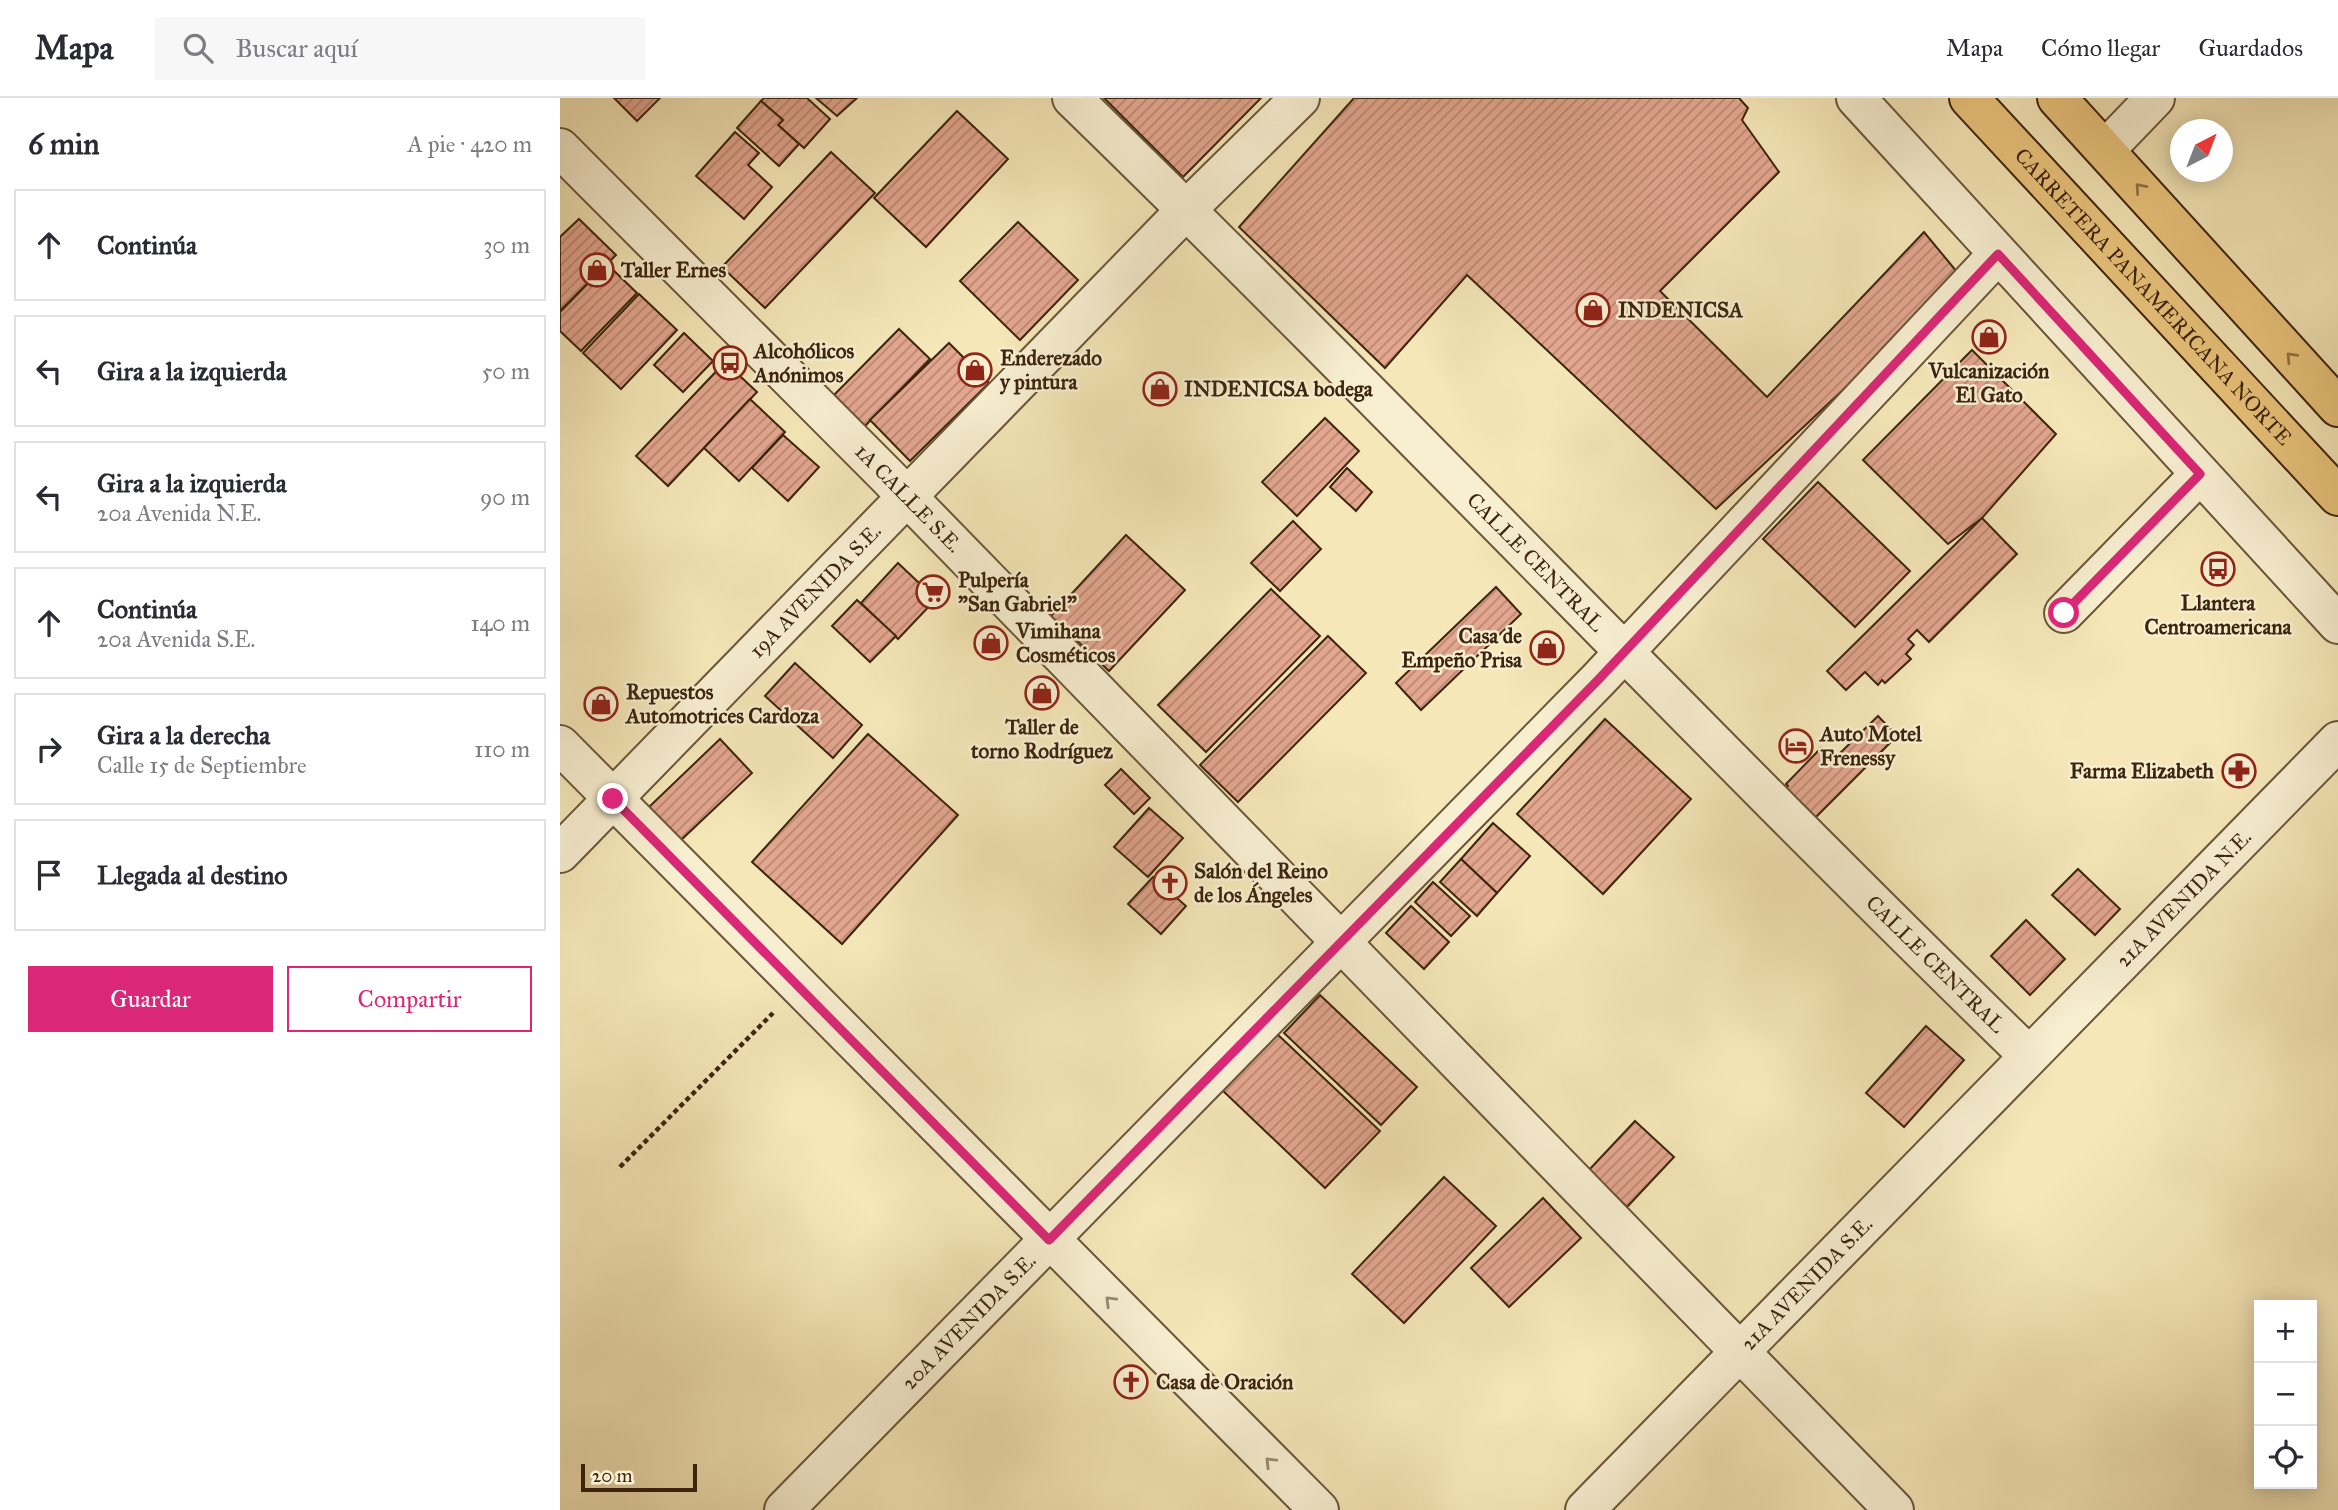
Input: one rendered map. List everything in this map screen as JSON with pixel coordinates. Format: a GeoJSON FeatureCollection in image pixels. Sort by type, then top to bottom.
{"type":"FeatureCollection","features":[{"type":"Feature","properties":{"kind":"highway","name":"CARRETERA PANAMERICANA NORTE"},"geometry":{"type":"LineString","coordinates":[[1969,98],[2338,496]]}},
{"type":"Feature","properties":{"kind":"highway"},"geometry":{"type":"LineString","coordinates":[[2057,98],[2106,149],[2263,328],[2338,407]]}},
{"type":"Feature","properties":{"kind":"street","name":"CALLE CENTRAL"},"geometry":{"type":"LineString","coordinates":[[1072,98],[1187,209],[1624,653],[2028,1055]]}},
{"type":"Feature","properties":{"kind":"street","name":"19A AVENIDA S.E."},"geometry":{"type":"LineString","coordinates":[[560,853],[1187,209],[1300,98]]}},
{"type":"Feature","properties":{"kind":"street"},"geometry":{"type":"LineString","coordinates":[[1856,98],[2338,624]]}},
{"type":"Feature","properties":{"kind":"street"},"geometry":{"type":"LineString","coordinates":[[2106,149],[2155,98]]}},
{"type":"Feature","properties":{"kind":"street","name":"1A CALLE S.E."},"geometry":{"type":"LineString","coordinates":[[560,148],[907,497],[1894,1510]]}},
{"type":"Feature","properties":{"kind":"street","name":"20A AVENIDA S.E."},"geometry":{"type":"LineString","coordinates":[[784,1510],[1624,653],[1998,254]]}},
{"type":"Feature","properties":{"kind":"street"},"geometry":{"type":"LineString","coordinates":[[2064,613],[2200,474]]}},
{"type":"Feature","properties":{"kind":"street","name":"21A AVENIDA N.E."},"geometry":{"type":"LineString","coordinates":[[2028,1055],[2338,741]]}},
{"type":"Feature","properties":{"kind":"street"},"geometry":{"type":"LineString","coordinates":[[560,746],[1319,1510]]}},
{"type":"Feature","properties":{"kind":"street","name":"21A AVENIDA S.E."},"geometry":{"type":"LineString","coordinates":[[1585,1510],[2028,1055]]}},
{"type":"Feature","properties":{"kind":"path"},"geometry":{"type":"LineString","coordinates":[[620,1167],[798,987]]}},
{"type":"Feature","properties":{"kind":"building"},"geometry":{"type":"Polygon","coordinates":[[[614,98],[660,98],[637,121],[614,98]]]}},
{"type":"Feature","properties":{"kind":"building"},"geometry":{"type":"Polygon","coordinates":[[[764,98],[807,98],[830,119],[804,148],[778,125],[783,120],[761,101],[764,98]]]}},
{"type":"Feature","properties":{"kind":"building"},"geometry":{"type":"Polygon","coordinates":[[[816,98],[857,98],[837,116],[816,98]]]}},
{"type":"Feature","properties":{"kind":"building"},"geometry":{"type":"Polygon","coordinates":[[[1104,98],[1261,98],[1183,177],[1104,98]]]}},
{"type":"Feature","properties":{"kind":"building"},"geometry":{"type":"Polygon","coordinates":[[[1354,98],[1739,98],[1748,108],[1742,120],[1779,172],[1660,291],[1767,397],[1924,232],[1962,278],[1716,509],[1467,275],[1385,368],[1239,227],[1354,98]]]}},
{"type":"Feature","properties":{"kind":"building"},"geometry":{"type":"Polygon","coordinates":[[[761,101],[783,120],[778,125],[799,144],[779,166],[737,128],[761,101]]]}},
{"type":"Feature","properties":{"kind":"building"},"geometry":{"type":"Polygon","coordinates":[[[957,111],[1008,159],[926,247],[874,198],[957,111]]]}},
{"type":"Feature","properties":{"kind":"building"},"geometry":{"type":"Polygon","coordinates":[[[735,132],[759,153],[748,165],[772,187],[744,219],[696,176],[735,132]]]}},
{"type":"Feature","properties":{"kind":"building"},"geometry":{"type":"Polygon","coordinates":[[[831,152],[875,193],[765,308],[722,267],[831,152]]]}},
{"type":"Feature","properties":{"kind":"building"},"geometry":{"type":"Polygon","coordinates":[[[579,219],[616,255],[560,311],[560,237],[579,219]]]}},
{"type":"Feature","properties":{"kind":"building"},"geometry":{"type":"Polygon","coordinates":[[[1018,222],[1078,280],[1020,340],[960,281],[1018,222]]]}},
{"type":"Feature","properties":{"kind":"building"},"geometry":{"type":"Polygon","coordinates":[[[607,264],[637,293],[581,351],[560,331],[560,312],[607,264]]]}},
{"type":"Feature","properties":{"kind":"building"},"geometry":{"type":"Polygon","coordinates":[[[639,294],[677,330],[621,389],[583,353],[639,294]]]}},
{"type":"Feature","properties":{"kind":"building"},"geometry":{"type":"Polygon","coordinates":[[[899,329],[930,359],[865,426],[834,395],[899,329]]]}},
{"type":"Feature","properties":{"kind":"building"},"geometry":{"type":"Polygon","coordinates":[[[684,333],[713,361],[683,392],[654,365],[684,333]]]}},
{"type":"Feature","properties":{"kind":"building"},"geometry":{"type":"Polygon","coordinates":[[[949,343],[989,383],[910,461],[870,420],[949,343]]]}},
{"type":"Feature","properties":{"kind":"building"},"geometry":{"type":"Polygon","coordinates":[[[1972,350],[2056,434],[1982,518],[1948,544],[1863,460],[1972,350]]]}},
{"type":"Feature","properties":{"kind":"building"},"geometry":{"type":"Polygon","coordinates":[[[725,362],[757,392],[668,486],[636,456],[725,362]]]}},
{"type":"Feature","properties":{"kind":"building"},"geometry":{"type":"Polygon","coordinates":[[[750,399],[785,432],[739,481],[704,448],[750,399]]]}},
{"type":"Feature","properties":{"kind":"building"},"geometry":{"type":"Polygon","coordinates":[[[1325,418],[1359,451],[1297,516],[1262,482],[1325,418]]]}},
{"type":"Feature","properties":{"kind":"building"},"geometry":{"type":"Polygon","coordinates":[[[783,435],[819,467],[788,501],[752,468],[783,435]]]}},
{"type":"Feature","properties":{"kind":"building"},"geometry":{"type":"Polygon","coordinates":[[[1347,468],[1372,492],[1356,511],[1330,487],[1347,468]]]}},
{"type":"Feature","properties":{"kind":"building"},"geometry":{"type":"Polygon","coordinates":[[[1818,482],[1910,571],[1855,627],[1763,539],[1818,482]]]}},
{"type":"Feature","properties":{"kind":"building"},"geometry":{"type":"Polygon","coordinates":[[[1982,518],[2017,554],[1929,642],[1917,630],[1908,639],[1914,645],[1906,654],[1911,659],[1885,683],[1882,680],[1878,685],[1865,672],[1846,690],[1827,671],[1982,518]]]}},
{"type":"Feature","properties":{"kind":"building"},"geometry":{"type":"Polygon","coordinates":[[[1293,521],[1321,549],[1280,591],[1251,563],[1293,521]]]}},
{"type":"Feature","properties":{"kind":"building"},"geometry":{"type":"Polygon","coordinates":[[[1126,535],[1185,590],[1109,671],[1051,616],[1126,535]]]}},
{"type":"Feature","properties":{"kind":"building"},"geometry":{"type":"Polygon","coordinates":[[[898,563],[936,599],[898,639],[861,603],[898,563]]]}},
{"type":"Feature","properties":{"kind":"building"},"geometry":{"type":"Polygon","coordinates":[[[1496,587],[1521,614],[1421,710],[1396,683],[1496,587]]]}},
{"type":"Feature","properties":{"kind":"building"},"geometry":{"type":"Polygon","coordinates":[[[1271,589],[1320,636],[1206,752],[1158,705],[1271,589]]]}},
{"type":"Feature","properties":{"kind":"building"},"geometry":{"type":"Polygon","coordinates":[[[857,600],[896,636],[870,662],[832,626],[857,600]]]}},
{"type":"Feature","properties":{"kind":"building"},"geometry":{"type":"Polygon","coordinates":[[[1328,636],[1366,673],[1238,802],[1200,765],[1328,636]]]}},
{"type":"Feature","properties":{"kind":"building"},"geometry":{"type":"Polygon","coordinates":[[[795,663],[862,725],[833,758],[765,696],[795,663]]]}},
{"type":"Feature","properties":{"kind":"building"},"geometry":{"type":"Polygon","coordinates":[[[1878,716],[1897,736],[1813,820],[1784,790],[1788,786],[1786,784],[1821,748],[1833,760],[1878,716]]]}},
{"type":"Feature","properties":{"kind":"building"},"geometry":{"type":"Polygon","coordinates":[[[1605,719],[1691,799],[1603,894],[1517,814],[1605,719]]]}},
{"type":"Feature","properties":{"kind":"building"},"geometry":{"type":"Polygon","coordinates":[[[868,734],[958,815],[842,944],[752,862],[868,734]]]}},
{"type":"Feature","properties":{"kind":"building"},"geometry":{"type":"Polygon","coordinates":[[[720,739],[752,773],[680,841],[649,807],[720,739]]]}},
{"type":"Feature","properties":{"kind":"building"},"geometry":{"type":"Polygon","coordinates":[[[1121,769],[1150,798],[1134,814],[1105,785],[1121,769]]]}},
{"type":"Feature","properties":{"kind":"building"},"geometry":{"type":"Polygon","coordinates":[[[1149,808],[1183,838],[1148,877],[1114,847],[1149,808]]]}},
{"type":"Feature","properties":{"kind":"building"},"geometry":{"type":"Polygon","coordinates":[[[1493,823],[1530,856],[1497,893],[1461,859],[1493,823]]]}},
{"type":"Feature","properties":{"kind":"building"},"geometry":{"type":"Polygon","coordinates":[[[1461,859],[1497,893],[1477,916],[1440,882],[1461,859]]]}},
{"type":"Feature","properties":{"kind":"building"},"geometry":{"type":"Polygon","coordinates":[[[2078,869],[2120,909],[2095,935],[2052,895],[2078,869]]]}},
{"type":"Feature","properties":{"kind":"building"},"geometry":{"type":"Polygon","coordinates":[[[1153,877],[1186,906],[1161,934],[1128,904],[1153,877]]]}},
{"type":"Feature","properties":{"kind":"building"},"geometry":{"type":"Polygon","coordinates":[[[1433,882],[1470,916],[1451,936],[1415,902],[1433,882]]]}},
{"type":"Feature","properties":{"kind":"building"},"geometry":{"type":"Polygon","coordinates":[[[1411,906],[1449,942],[1424,969],[1386,933],[1411,906]]]}},
{"type":"Feature","properties":{"kind":"building"},"geometry":{"type":"Polygon","coordinates":[[[2026,920],[2065,959],[2030,995],[1991,956],[2026,920]]]}},
{"type":"Feature","properties":{"kind":"building"},"geometry":{"type":"Polygon","coordinates":[[[1320,995],[1417,1087],[1381,1125],[1284,1033],[1320,995]]]}},
{"type":"Feature","properties":{"kind":"building"},"geometry":{"type":"Polygon","coordinates":[[[1926,1026],[1964,1060],[1904,1127],[1866,1093],[1926,1026]]]}},
{"type":"Feature","properties":{"kind":"building"},"geometry":{"type":"Polygon","coordinates":[[[1275,1032],[1380,1131],[1325,1188],[1221,1089],[1275,1032]]]}},
{"type":"Feature","properties":{"kind":"building"},"geometry":{"type":"Polygon","coordinates":[[[1635,1121],[1674,1157],[1627,1207],[1589,1170],[1635,1121]]]}},
{"type":"Feature","properties":{"kind":"building"},"geometry":{"type":"Polygon","coordinates":[[[1444,1177],[1496,1226],[1404,1323],[1352,1274],[1444,1177]]]}},
{"type":"Feature","properties":{"kind":"building"},"geometry":{"type":"Polygon","coordinates":[[[1543,1198],[1581,1238],[1509,1307],[1471,1268],[1543,1198]]]}},
{"type":"Feature","properties":{"kind":"place","name":"Taller Ernes"},"geometry":{"type":"Point","coordinates":[597,270]}},
{"type":"Feature","properties":{"kind":"place","name":"INDENICSA"},"geometry":{"type":"Point","coordinates":[1593,310]}},
{"type":"Feature","properties":{"kind":"place","name":"Vulcanización El Gato"},"geometry":{"type":"Point","coordinates":[1989,337]}},
{"type":"Feature","properties":{"kind":"place","name":"Alcohólicos Anónimos"},"geometry":{"type":"Point","coordinates":[730,363]}},
{"type":"Feature","properties":{"kind":"place","name":"Enderezado y pintura"},"geometry":{"type":"Point","coordinates":[975,370]}},
{"type":"Feature","properties":{"kind":"place","name":"INDENICSA bodega"},"geometry":{"type":"Point","coordinates":[1160,389]}},
{"type":"Feature","properties":{"kind":"place","name":"Llantera Centroamericana"},"geometry":{"type":"Point","coordinates":[2218,569]}},
{"type":"Feature","properties":{"kind":"place","name":"Pulpería \"San Gabriel\""},"geometry":{"type":"Point","coordinates":[933,592]}},
{"type":"Feature","properties":{"kind":"place","name":"Vimihana Cosméticos"},"geometry":{"type":"Point","coordinates":[991,643]}},
{"type":"Feature","properties":{"kind":"place","name":"Casa de Empeño Prisa"},"geometry":{"type":"Point","coordinates":[1547,648]}},
{"type":"Feature","properties":{"kind":"place","name":"Taller de torno Rodríguez"},"geometry":{"type":"Point","coordinates":[1042,693]}},
{"type":"Feature","properties":{"kind":"place","name":"Repuestos Automotrices Cardoza"},"geometry":{"type":"Point","coordinates":[601,704]}},
{"type":"Feature","properties":{"kind":"place","name":"Auto Motel Frenessy"},"geometry":{"type":"Point","coordinates":[1796,746]}},
{"type":"Feature","properties":{"kind":"place","name":"Farma Elizabeth"},"geometry":{"type":"Point","coordinates":[2239,771]}},
{"type":"Feature","properties":{"kind":"place","name":"Salón del Reino de los Ángeles"},"geometry":{"type":"Point","coordinates":[1170,883]}},
{"type":"Feature","properties":{"kind":"place","name":"Casa de Oración"},"geometry":{"type":"Point","coordinates":[1131,1382]}},
{"type":"Feature","properties":{"kind":"route"},"geometry":{"type":"LineString","coordinates":[[613,799],[1049,1240],[1598,680],[1998,254],[2200,474],[2064,613]]}}]}
